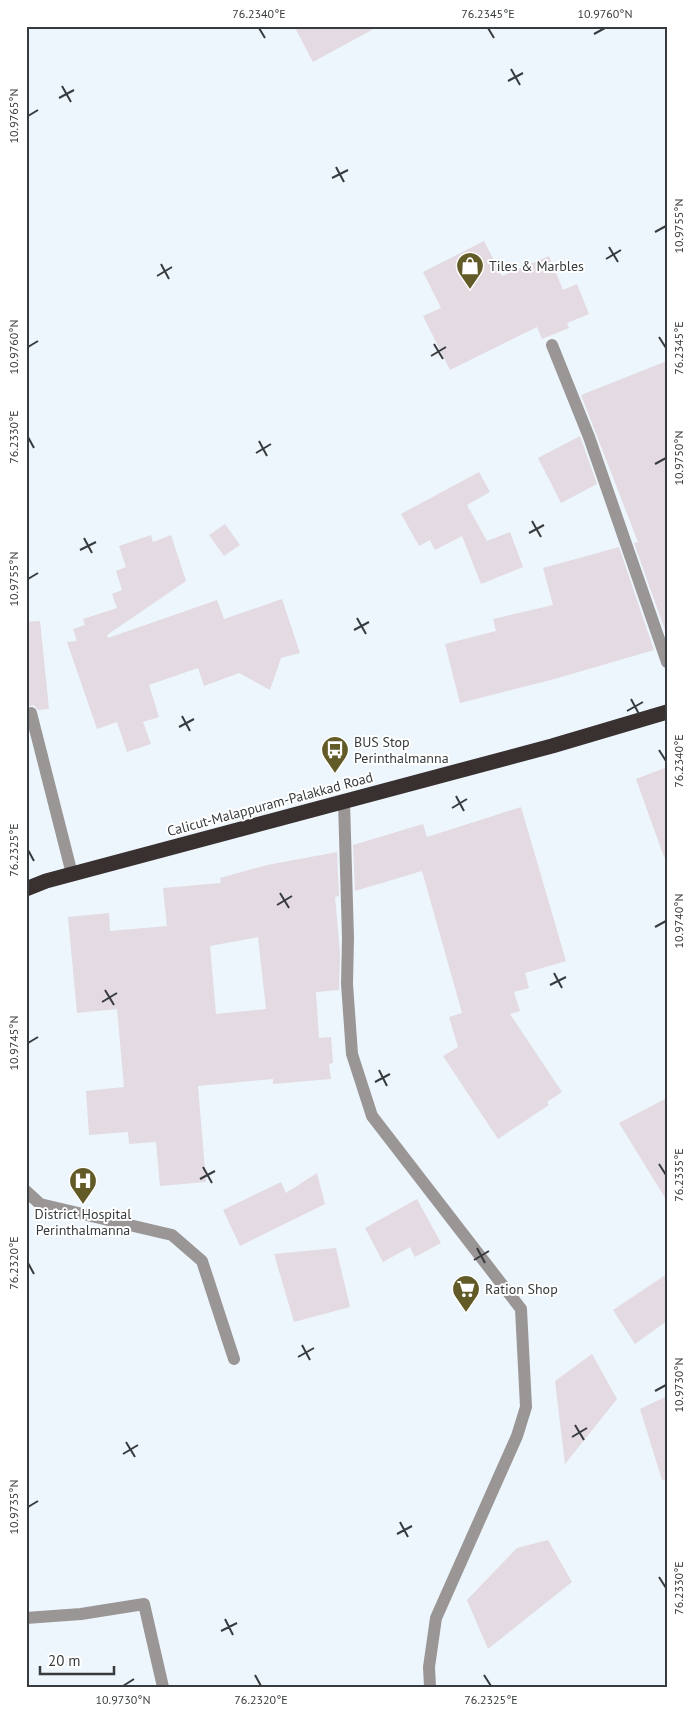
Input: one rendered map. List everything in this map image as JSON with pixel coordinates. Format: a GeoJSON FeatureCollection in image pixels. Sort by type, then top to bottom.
{"type":"FeatureCollection","features":[{"type":"Feature","properties":{"kind":"highway","name":"Calicut-Malappuram-Palakkad Road"},"geometry":{"type":"LineString","coordinates":[[26,889],[46,881],[552,746],[667,712]]}},
{"type":"Feature","properties":{"kind":"street"},"geometry":{"type":"LineString","coordinates":[[552,345],[589,437],[667,662]]}},
{"type":"Feature","properties":{"kind":"street"},"geometry":{"type":"LineString","coordinates":[[31,712],[72,874]]}},
{"type":"Feature","properties":{"kind":"street"},"geometry":{"type":"LineString","coordinates":[[344,802],[348,928],[347,984],[352,1054],[372,1116],[521,1309],[526,1407],[514,1444],[436,1618],[429,1667],[430,1687]]}},
{"type":"Feature","properties":{"kind":"street"},"geometry":{"type":"LineString","coordinates":[[26,879],[46,881]]}},
{"type":"Feature","properties":{"kind":"street"},"geometry":{"type":"LineString","coordinates":[[26,1191],[40,1204],[172,1235],[202,1261],[234,1359]]}},
{"type":"Feature","properties":{"kind":"street"},"geometry":{"type":"LineString","coordinates":[[26,1618],[81,1614],[144,1604],[163,1687]]}},
{"type":"Feature","properties":{"kind":"building"},"geometry":{"type":"Polygon","coordinates":[[[294,26],[379,26],[313,62],[294,26]]]}},
{"type":"Feature","properties":{"kind":"building","name":"Tiles & Marbles"},"geometry":{"type":"Polygon","coordinates":[[[484,241],[502,276],[549,256],[563,290],[577,284],[589,314],[567,323],[569,328],[542,339],[537,327],[450,370],[423,316],[441,308],[423,272],[484,241]]]}},
{"type":"Feature","properties":{"kind":"building"},"geometry":{"type":"Polygon","coordinates":[[[667,361],[667,636],[634,543],[638,542],[581,395],[667,361]]]}},
{"type":"Feature","properties":{"kind":"building"},"geometry":{"type":"Polygon","coordinates":[[[580,436],[597,484],[561,503],[538,458],[580,436]]]}},
{"type":"Feature","properties":{"kind":"building"},"geometry":{"type":"Polygon","coordinates":[[[479,472],[490,492],[467,505],[487,541],[510,532],[523,567],[481,584],[462,536],[435,550],[430,540],[419,546],[401,514],[479,472]]]}},
{"type":"Feature","properties":{"kind":"building"},"geometry":{"type":"Polygon","coordinates":[[[225,524],[240,545],[224,556],[209,535],[225,524]]]}},
{"type":"Feature","properties":{"kind":"building"},"geometry":{"type":"Polygon","coordinates":[[[151,535],[153,542],[171,535],[186,581],[107,635],[108,638],[217,600],[224,619],[282,599],[300,653],[281,658],[270,690],[239,673],[204,686],[198,668],[149,685],[159,717],[143,722],[151,744],[127,752],[117,722],[97,729],[67,642],[77,641],[73,629],[85,625],[83,619],[117,608],[112,594],[122,590],[116,571],[126,567],[119,546],[151,535]]]}},
{"type":"Feature","properties":{"kind":"building"},"geometry":{"type":"Polygon","coordinates":[[[619,547],[654,650],[551,680],[460,703],[445,644],[496,631],[493,619],[553,605],[543,568],[619,547]]]}},
{"type":"Feature","properties":{"kind":"building"},"geometry":{"type":"Polygon","coordinates":[[[40,621],[49,709],[38,710],[34,705],[26,707],[26,622],[40,621]]]}},
{"type":"Feature","properties":{"kind":"building"},"geometry":{"type":"Polygon","coordinates":[[[667,767],[667,857],[664,857],[636,779],[667,767]]]}},
{"type":"Feature","properties":{"kind":"building"},"geometry":{"type":"Polygon","coordinates":[[[521,807],[566,961],[525,973],[529,988],[514,992],[520,1011],[510,1014],[562,1092],[547,1102],[549,1105],[498,1139],[443,1056],[458,1047],[449,1017],[462,1013],[422,871],[355,891],[353,845],[423,824],[427,837],[521,807]]]}},
{"type":"Feature","properties":{"kind":"building"},"geometry":{"type":"Polygon","coordinates":[[[337,852],[339,896],[335,897],[340,953],[339,990],[316,992],[319,1038],[331,1037],[333,1063],[329,1064],[331,1079],[273,1084],[273,1079],[198,1086],[206,1182],[160,1186],[156,1142],[129,1144],[128,1132],[89,1135],[86,1091],[124,1087],[117,1009],[77,1013],[68,917],[109,913],[110,931],[167,926],[163,888],[221,883],[220,878],[267,865],[337,852]],[[258,937],[210,946],[216,1014],[266,1009],[258,937]]]}},
{"type":"Feature","properties":{"kind":"building"},"geometry":{"type":"Polygon","coordinates":[[[667,1098],[667,1201],[619,1123],[667,1098]]]}},
{"type":"Feature","properties":{"kind":"building"},"geometry":{"type":"Polygon","coordinates":[[[317,1173],[325,1204],[240,1246],[223,1210],[281,1182],[286,1193],[317,1173]]]}},
{"type":"Feature","properties":{"kind":"building"},"geometry":{"type":"Polygon","coordinates":[[[417,1199],[441,1243],[415,1257],[410,1247],[383,1262],[365,1228],[417,1199]]]}},
{"type":"Feature","properties":{"kind":"building"},"geometry":{"type":"Polygon","coordinates":[[[336,1248],[350,1307],[294,1322],[274,1254],[336,1248]]]}},
{"type":"Feature","properties":{"kind":"building"},"geometry":{"type":"Polygon","coordinates":[[[667,1274],[667,1321],[635,1344],[613,1310],[667,1274]]]}},
{"type":"Feature","properties":{"kind":"building"},"geometry":{"type":"Polygon","coordinates":[[[592,1354],[617,1399],[565,1464],[555,1381],[592,1354]]]}},
{"type":"Feature","properties":{"kind":"building"},"geometry":{"type":"Polygon","coordinates":[[[667,1396],[667,1479],[662,1480],[640,1409],[667,1396]]]}},
{"type":"Feature","properties":{"kind":"building"},"geometry":{"type":"Polygon","coordinates":[[[548,1540],[572,1582],[488,1649],[467,1600],[517,1548],[548,1540]]]}},
{"type":"Feature","properties":{"kind":"place","name":"Tiles & Marbles"},"geometry":{"type":"Point","coordinates":[470,290]}},
{"type":"Feature","properties":{"kind":"place","name":"BUS Stop Perinthalmanna"},"geometry":{"type":"Point","coordinates":[335,774]}},
{"type":"Feature","properties":{"kind":"place","name":"District Hospital Perinthalmanna"},"geometry":{"type":"Point","coordinates":[83,1205]}},
{"type":"Feature","properties":{"kind":"place","name":"Ration Shop"},"geometry":{"type":"Point","coordinates":[466,1313]}}]}
